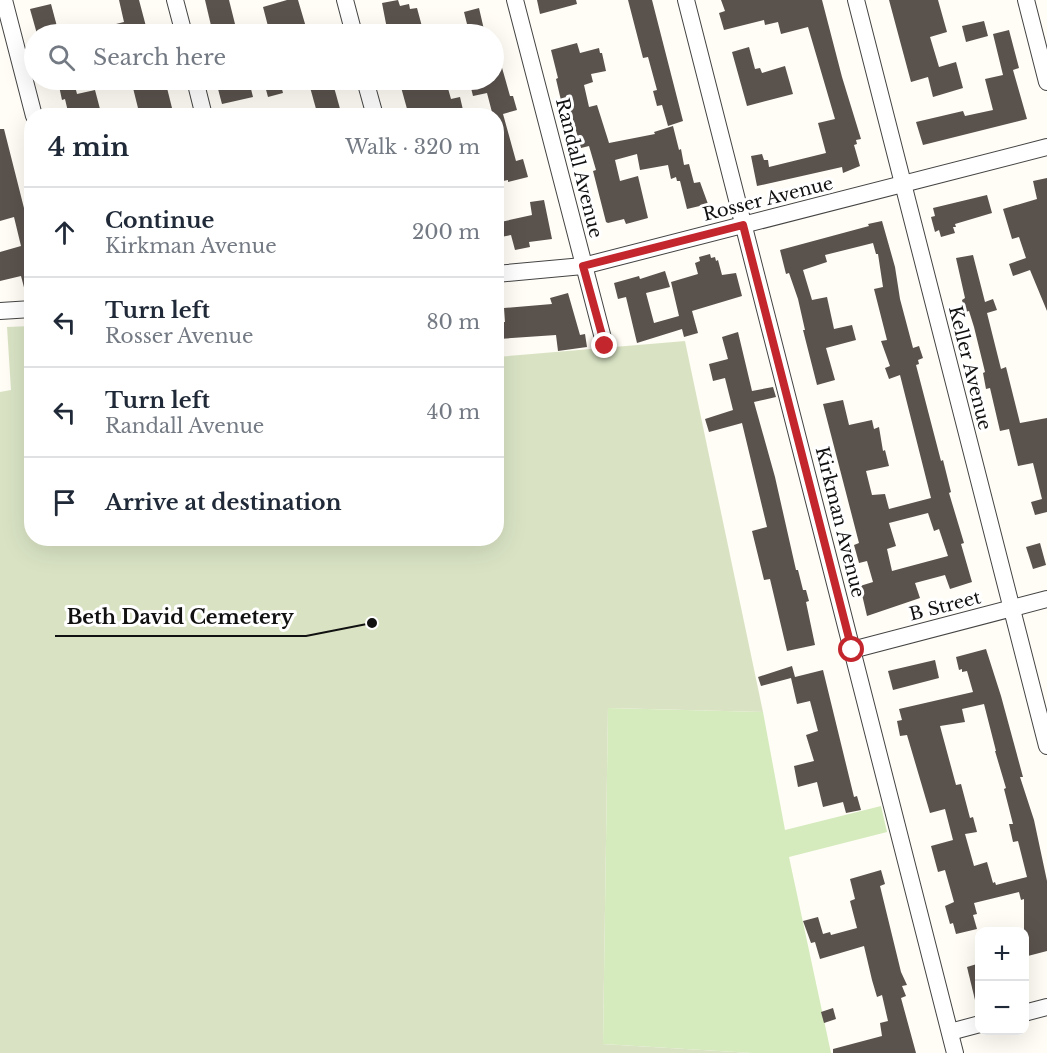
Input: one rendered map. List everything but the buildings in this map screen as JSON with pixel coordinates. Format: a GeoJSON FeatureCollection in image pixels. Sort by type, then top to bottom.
{"type":"FeatureCollection","features":[{"type":"Feature","properties":{"kind":"street"},"geometry":{"type":"LineString","coordinates":[[4,0],[24,77]]}},
{"type":"Feature","properties":{"kind":"street"},"geometry":{"type":"LineString","coordinates":[[175,0],[181,24]]}},
{"type":"Feature","properties":{"kind":"street"},"geometry":{"type":"LineString","coordinates":[[345,0],[351,24]]}},
{"type":"Feature","properties":{"kind":"street","name":"Randall Avenue"},"geometry":{"type":"LineString","coordinates":[[515,0],[605,346]]}},
{"type":"Feature","properties":{"kind":"street","name":"Kirkman Avenue"},"geometry":{"type":"LineString","coordinates":[[686,0],[955,1053]]}},
{"type":"Feature","properties":{"kind":"street","name":"Keller Avenue"},"geometry":{"type":"LineString","coordinates":[[856,0],[1047,746]]}},
{"type":"Feature","properties":{"kind":"street"},"geometry":{"type":"LineString","coordinates":[[1026,0],[1047,82]]}},
{"type":"Feature","properties":{"kind":"street"},"geometry":{"type":"LineString","coordinates":[[27,90],[32,108]]}},
{"type":"Feature","properties":{"kind":"street"},"geometry":{"type":"LineString","coordinates":[[198,90],[202,108]]}},
{"type":"Feature","properties":{"kind":"street"},"geometry":{"type":"LineString","coordinates":[[368,90],[373,108]]}},
{"type":"Feature","properties":{"kind":"street","name":"Rosser Avenue"},"geometry":{"type":"LineString","coordinates":[[504,273],[583,266],[1047,147]]}},
{"type":"Feature","properties":{"kind":"street"},"geometry":{"type":"LineString","coordinates":[[0,311],[24,310]]}},
{"type":"Feature","properties":{"kind":"street","name":"B Street"},"geometry":{"type":"LineString","coordinates":[[852,650],[1047,599]]}},
{"type":"Feature","properties":{"kind":"street"},"geometry":{"type":"LineString","coordinates":[[1029,1012],[1047,1007]]}},
{"type":"Feature","properties":{"kind":"street"},"geometry":{"type":"LineString","coordinates":[[950,1032],[975,1025]]}},
{"type":"Feature","properties":{"kind":"green space"},"geometry":{"type":"Polygon","coordinates":[[[24,326],[24,546],[504,546],[504,356],[685,341],[763,712],[608,708],[603,1044],[752,1053],[0,1053],[0,392],[11,390],[7,327],[24,326]]]}},
{"type":"Feature","properties":{"kind":"green space"},"geometry":{"type":"Polygon","coordinates":[[[608,708],[763,712],[785,830],[881,806],[887,832],[789,857],[831,1053],[752,1053],[603,1044],[608,708]]]}},
{"type":"Feature","properties":{"kind":"place","name":"Beth David Cemetery"},"geometry":{"type":"Point","coordinates":[372,623]}},
{"type":"Feature","properties":{"kind":"route"},"geometry":{"type":"LineString","coordinates":[[605,346],[583,266],[743,225],[852,650]]}}]}
